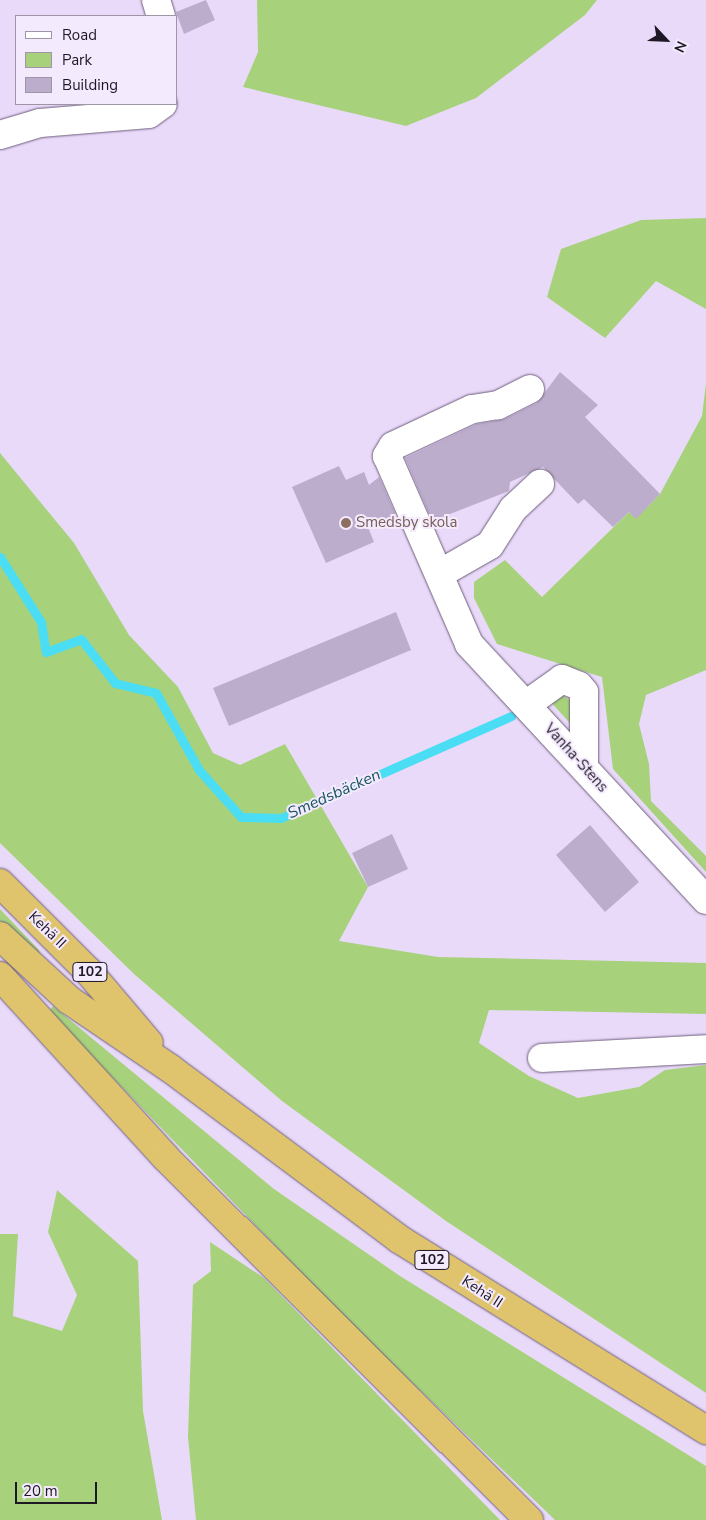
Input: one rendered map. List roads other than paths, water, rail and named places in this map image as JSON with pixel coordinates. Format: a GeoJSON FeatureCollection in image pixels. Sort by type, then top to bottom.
{"type":"FeatureCollection","features":[{"type":"Feature","properties":{"kind":"highway","name":"Kehä II"},"geometry":{"type":"LineString","coordinates":[[0,883],[88,971],[171,1069]]}},
{"type":"Feature","properties":{"kind":"highway","name":"Kehä II"},"geometry":{"type":"LineString","coordinates":[[0,936],[69,1000],[171,1069],[399,1239],[706,1430]]}},
{"type":"Feature","properties":{"kind":"highway"},"geometry":{"type":"LineString","coordinates":[[0,976],[166,1157],[529,1520]]}},
{"type":"Feature","properties":{"kind":"street"},"geometry":{"type":"LineString","coordinates":[[156,0],[161,15]]}},
{"type":"Feature","properties":{"kind":"street"},"geometry":{"type":"LineString","coordinates":[[0,135],[40,123],[149,114],[162,105]]}},
{"type":"Feature","properties":{"kind":"street","name":"Vanha-Stens"},"geometry":{"type":"LineString","coordinates":[[530,389],[498,405],[472,409],[393,446],[387,456],[457,609],[469,644],[527,704],[706,900]]}},
{"type":"Feature","properties":{"kind":"street"},"geometry":{"type":"LineString","coordinates":[[441,573],[490,545],[513,509],[540,484]]}},
{"type":"Feature","properties":{"kind":"street"},"geometry":{"type":"LineString","coordinates":[[527,704],[562,679],[579,686],[584,692],[584,768]]}},
{"type":"Feature","properties":{"kind":"street"},"geometry":{"type":"LineString","coordinates":[[542,1058],[706,1049]]}},
{"type":"Feature","properties":{"kind":"waterway","name":"Smedsbäcken"},"geometry":{"type":"LineString","coordinates":[[0,557],[41,622],[46,652],[81,639],[115,683],[156,693],[199,770],[241,817],[281,818],[511,716]]}},
{"type":"Feature","properties":{"kind":"place","name":"Smedsby skola"},"geometry":{"type":"Point","coordinates":[346,523]}}]}
